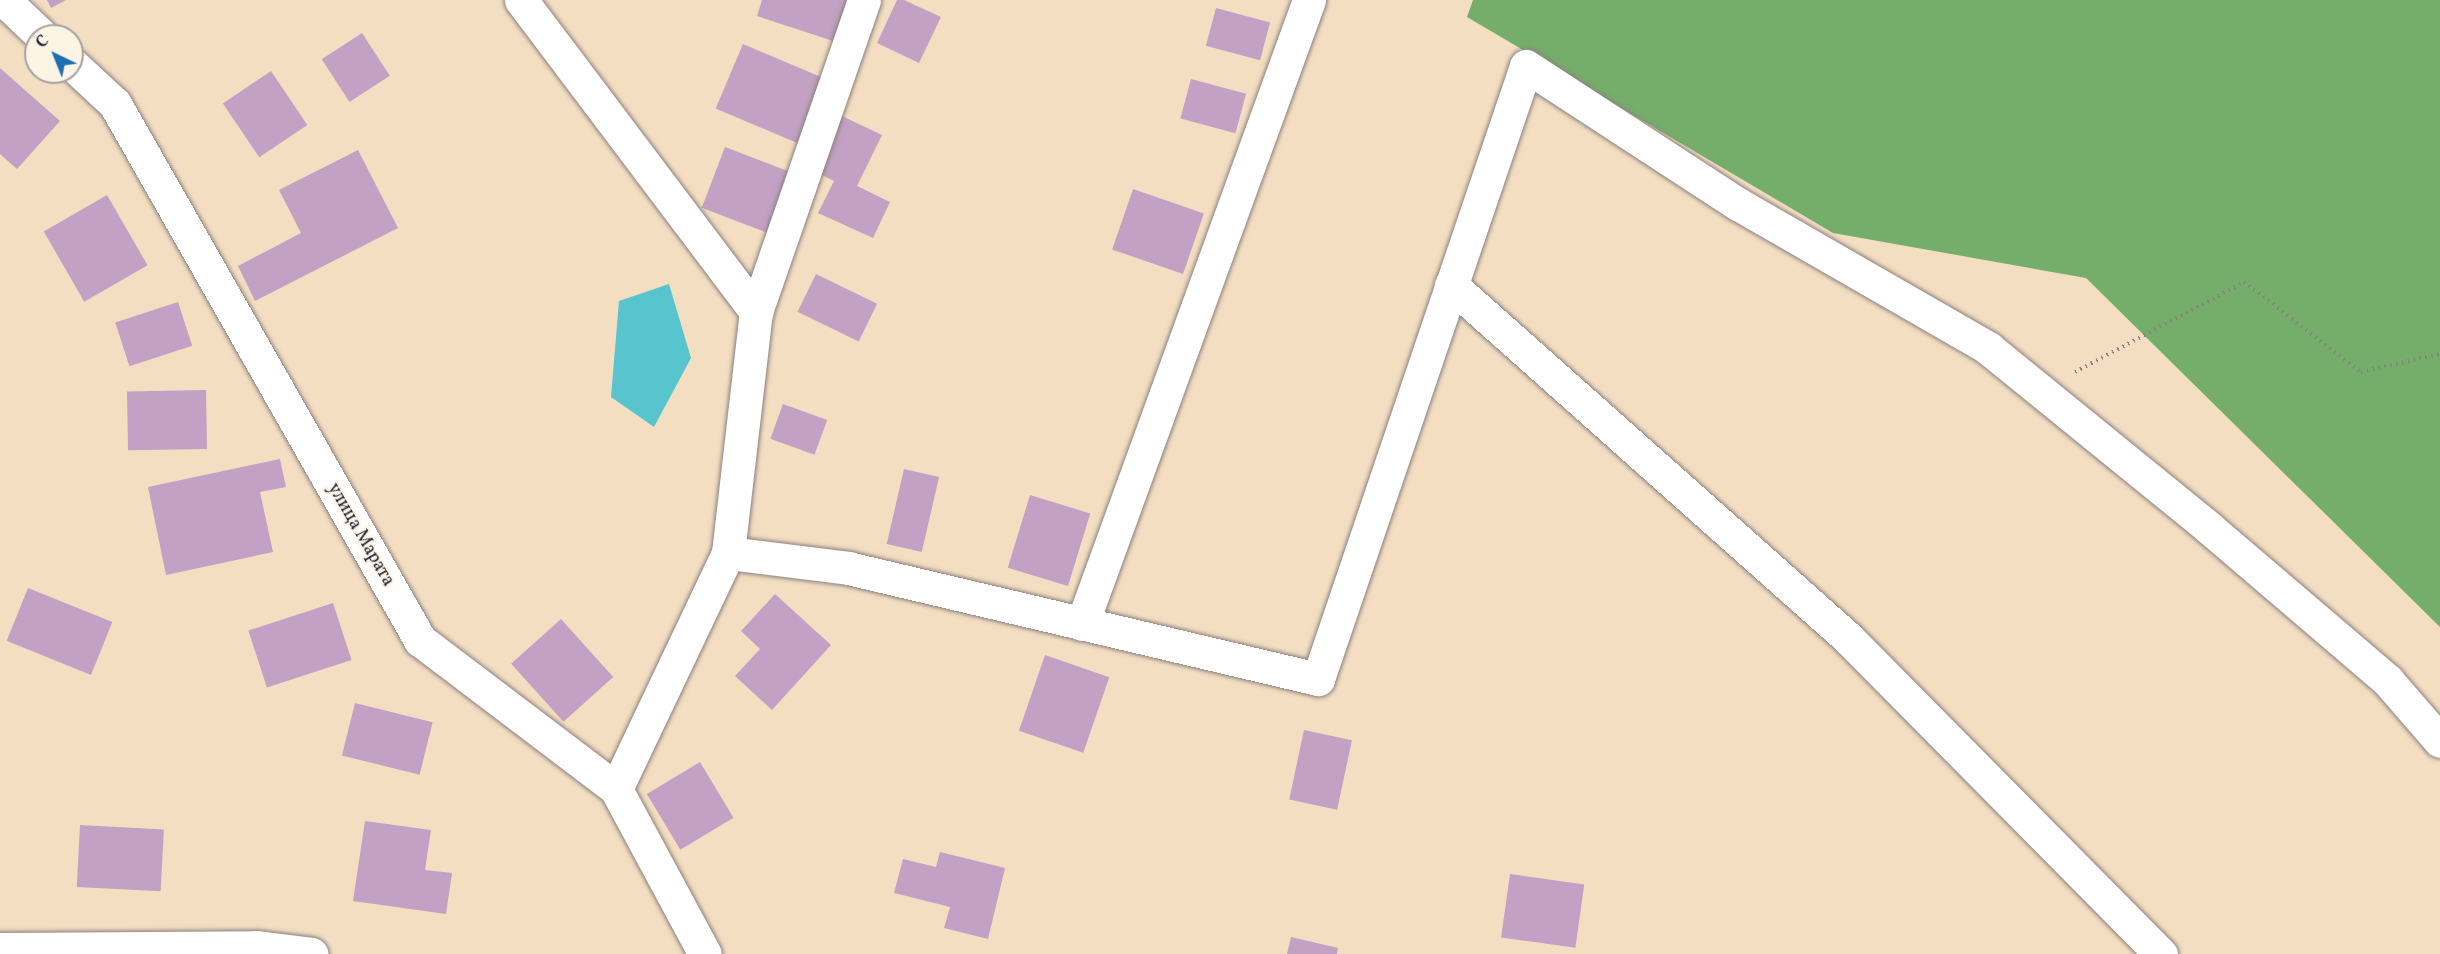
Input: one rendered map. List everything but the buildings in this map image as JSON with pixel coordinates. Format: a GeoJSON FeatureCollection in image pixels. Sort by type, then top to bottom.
{"type":"FeatureCollection","features":[{"type":"Feature","properties":{"kind":"street"},"geometry":{"type":"LineString","coordinates":[[4,0],[29,24]]}},
{"type":"Feature","properties":{"kind":"street"},"geometry":{"type":"LineString","coordinates":[[520,0],[756,312]]}},
{"type":"Feature","properties":{"kind":"street"},"geometry":{"type":"LineString","coordinates":[[616,789],[728,553],[756,312],[864,0]]}},
{"type":"Feature","properties":{"kind":"street"},"geometry":{"type":"LineString","coordinates":[[1082,624],[1309,0]]}},
{"type":"Feature","properties":{"kind":"street"},"geometry":{"type":"LineString","coordinates":[[728,553],[848,568],[1318,679],[1526,66],[1738,204],[1988,348],[2208,527],[2388,681],[2440,741]]}},
{"type":"Feature","properties":{"kind":"street","name":"улица Марата"},"geometry":{"type":"LineString","coordinates":[[84,75],[115,104],[420,640],[616,789],[705,954]]}},
{"type":"Feature","properties":{"kind":"street"},"geometry":{"type":"LineString","coordinates":[[1451,285],[1848,638],[2161,954]]}},
{"type":"Feature","properties":{"kind":"street"},"geometry":{"type":"LineString","coordinates":[[0,949],[258,951],[312,954]]}},
{"type":"Feature","properties":{"kind":"path"},"geometry":{"type":"LineString","coordinates":[[2040,390],[2244,282],[2361,372],[2440,354]]}},
{"type":"Feature","properties":{"kind":"green space"},"geometry":{"type":"Polygon","coordinates":[[[1473,0],[2440,0],[2440,627],[2086,278],[1833,233],[1467,17],[1473,0]]]}},
{"type":"Feature","properties":{"kind":"water"},"geometry":{"type":"Polygon","coordinates":[[[669,284],[691,358],[654,427],[611,397],[619,301],[669,284]]]}}]}
